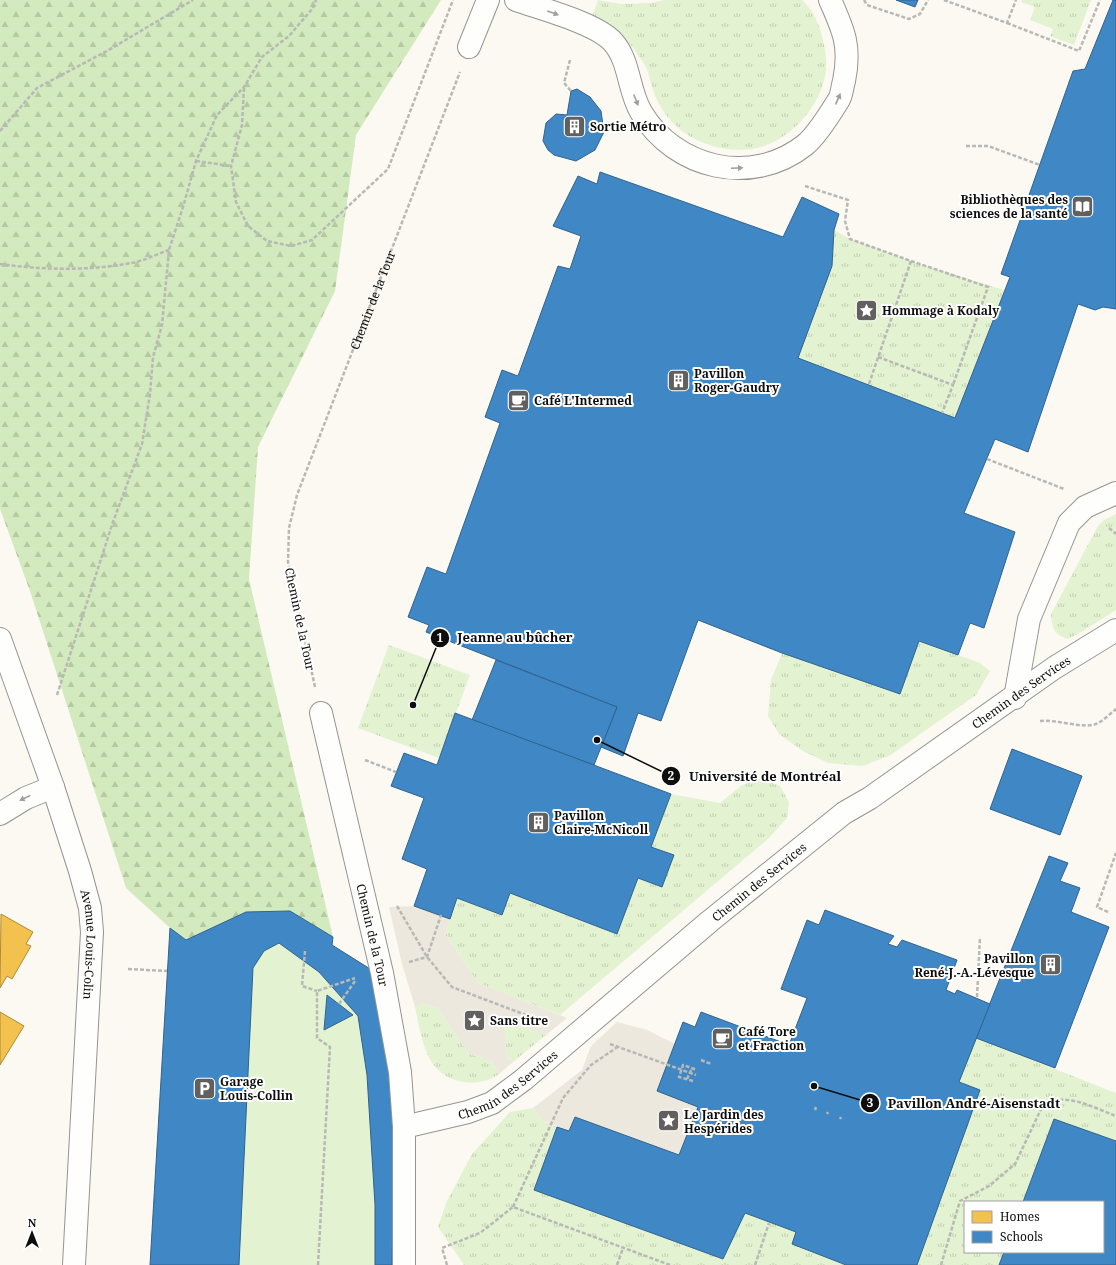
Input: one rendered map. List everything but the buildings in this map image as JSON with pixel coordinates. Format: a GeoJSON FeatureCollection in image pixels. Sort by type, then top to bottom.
{"type":"FeatureCollection","features":[{"type":"Feature","properties":{"kind":"street"},"geometry":{"type":"LineString","coordinates":[[469,47],[488,0]]}},
{"type":"Feature","properties":{"kind":"street"},"geometry":{"type":"LineString","coordinates":[[516,0],[593,29],[612,41],[622,55],[630,87],[640,111],[664,141],[694,160],[731,169],[752,168],[788,156],[807,144],[840,100],[848,62],[845,33],[830,0]]}},
{"type":"Feature","properties":{"kind":"street"},"geometry":{"type":"LineString","coordinates":[[1014,698],[1029,619],[1069,523],[1085,507],[1116,493]]}},
{"type":"Feature","properties":{"kind":"street","name":"Chemin des Services"},"geometry":{"type":"LineString","coordinates":[[404,1127],[468,1112],[492,1102],[523,1080],[710,921],[844,813],[870,798],[1014,698],[1054,668],[1116,630]]}},
{"type":"Feature","properties":{"kind":"street","name":"Avenue Louis-Colin"},"geometry":{"type":"LineString","coordinates":[[0,638],[53,787],[90,908],[92,932],[74,1265]]}},
{"type":"Feature","properties":{"kind":"street","name":"Chemin de la Tour"},"geometry":{"type":"LineString","coordinates":[[321,713],[382,973],[400,1072],[404,1127],[404,1265]]}},
{"type":"Feature","properties":{"kind":"street"},"geometry":{"type":"LineString","coordinates":[[0,814],[26,798],[53,787]]}},
{"type":"Feature","properties":{"kind":"path"},"geometry":{"type":"LineString","coordinates":[[0,131],[37,88],[107,51],[193,0]]}},
{"type":"Feature","properties":{"kind":"path"},"geometry":{"type":"LineString","coordinates":[[57,695],[113,522],[142,444],[150,394],[153,358],[162,325],[168,250],[183,207],[196,161],[217,115],[244,87],[262,57],[289,36],[313,8],[316,0]]}},
{"type":"Feature","properties":{"kind":"path"},"geometry":{"type":"LineString","coordinates":[[244,87],[242,125],[230,166],[236,202],[248,226],[267,241],[291,246],[312,240],[388,169],[453,0]]}},
{"type":"Feature","properties":{"kind":"path"},"geometry":{"type":"LineString","coordinates":[[864,0],[867,6],[909,19],[920,14],[928,0]]}},
{"type":"Feature","properties":{"kind":"path"},"geometry":{"type":"LineString","coordinates":[[944,0],[1079,51],[1100,0]]}},
{"type":"Feature","properties":{"kind":"path"},"geometry":{"type":"LineString","coordinates":[[1007,23],[1016,0]]}},
{"type":"Feature","properties":{"kind":"path","name":"Chemin de la Tour"},"geometry":{"type":"LineString","coordinates":[[321,713],[288,562],[289,528],[297,495],[469,47]]}},
{"type":"Feature","properties":{"kind":"path"},"geometry":{"type":"LineString","coordinates":[[570,60],[564,83],[571,91]]}},
{"type":"Feature","properties":{"kind":"path"},"geometry":{"type":"LineString","coordinates":[[966,146],[988,146],[1040,165]]}},
{"type":"Feature","properties":{"kind":"path"},"geometry":{"type":"LineString","coordinates":[[196,161],[230,166]]}},
{"type":"Feature","properties":{"kind":"path"},"geometry":{"type":"LineString","coordinates":[[805,186],[848,200],[845,221],[850,238],[988,287],[942,413]]}},
{"type":"Feature","properties":{"kind":"path"},"geometry":{"type":"LineString","coordinates":[[0,264],[80,268],[132,263],[168,250]]}},
{"type":"Feature","properties":{"kind":"path"},"geometry":{"type":"LineString","coordinates":[[868,384],[912,261]]}},
{"type":"Feature","properties":{"kind":"path"},"geometry":{"type":"LineString","coordinates":[[878,358],[953,385]]}},
{"type":"Feature","properties":{"kind":"path"},"geometry":{"type":"LineString","coordinates":[[987,459],[1069,492]]}},
{"type":"Feature","properties":{"kind":"path"},"geometry":{"type":"LineString","coordinates":[[1040,721],[1050,720],[1085,725],[1096,724],[1116,709]]}},
{"type":"Feature","properties":{"kind":"path"},"geometry":{"type":"LineString","coordinates":[[365,760],[396,772]]}},
{"type":"Feature","properties":{"kind":"path"},"geometry":{"type":"LineString","coordinates":[[1108,912],[1097,907],[1116,853]]}},
{"type":"Feature","properties":{"kind":"path"},"geometry":{"type":"LineString","coordinates":[[397,906],[427,957],[452,987],[548,1024]]}},
{"type":"Feature","properties":{"kind":"path"},"geometry":{"type":"LineString","coordinates":[[427,957],[441,915]]}},
{"type":"Feature","properties":{"kind":"path"},"geometry":{"type":"LineString","coordinates":[[977,997],[980,936]]}},
{"type":"Feature","properties":{"kind":"path"},"geometry":{"type":"LineString","coordinates":[[305,951],[302,986],[317,991],[357,977],[339,1004]]}},
{"type":"Feature","properties":{"kind":"path"},"geometry":{"type":"LineString","coordinates":[[402,964],[427,957]]}},
{"type":"Feature","properties":{"kind":"path"},"geometry":{"type":"LineString","coordinates":[[128,969],[167,971]]}},
{"type":"Feature","properties":{"kind":"path"},"geometry":{"type":"LineString","coordinates":[[317,991],[317,1038],[330,1047],[318,1265]]}},
{"type":"Feature","properties":{"kind":"path"},"geometry":{"type":"LineString","coordinates":[[604,1042],[619,1046],[696,1076]]}},
{"type":"Feature","properties":{"kind":"path"},"geometry":{"type":"LineString","coordinates":[[447,1265],[442,1248],[480,1233],[513,1207],[563,1098],[591,1065],[619,1046]]}},
{"type":"Feature","properties":{"kind":"path"},"geometry":{"type":"LineString","coordinates":[[701,1060],[712,1064]]}},
{"type":"Feature","properties":{"kind":"path"},"geometry":{"type":"LineString","coordinates":[[693,1081],[679,1077],[681,1070],[683,1065],[697,1070]]}},
{"type":"Feature","properties":{"kind":"path"},"geometry":{"type":"LineString","coordinates":[[687,1079],[692,1068]]}},
{"type":"Feature","properties":{"kind":"path"},"geometry":{"type":"LineString","coordinates":[[941,1265],[960,1201],[989,1186],[1014,1164],[1043,1105],[1051,1099],[1071,1100],[1116,1116]]}},
{"type":"Feature","properties":{"kind":"path"},"geometry":{"type":"LineString","coordinates":[[513,1207],[670,1265]]}},
{"type":"Feature","properties":{"kind":"path"},"geometry":{"type":"LineString","coordinates":[[755,1265],[769,1222]]}},
{"type":"Feature","properties":{"kind":"path"},"geometry":{"type":"LineString","coordinates":[[617,1265],[623,1248]]}},
{"type":"Feature","properties":{"kind":"green space"},"geometry":{"type":"Polygon","coordinates":[[[0,0],[441,0],[356,135],[335,291],[258,447],[249,579],[333,937],[290,911],[246,912],[186,940],[170,928],[126,888],[30,591],[0,509],[0,0]]]}},
{"type":"Feature","properties":{"kind":"green space"},"geometry":{"type":"Polygon","coordinates":[[[598,0],[621,4],[651,3],[664,0],[802,0],[816,18],[823,40],[826,70],[819,95],[804,118],[785,136],[761,147],[741,150],[727,149],[713,146],[698,140],[681,130],[661,108],[653,90],[645,65],[633,47],[615,30],[592,17],[598,0]]]}},
{"type":"Feature","properties":{"kind":"green space"},"geometry":{"type":"Polygon","coordinates":[[[1022,0],[1091,0],[1074,45],[1050,36],[1053,29],[1030,20],[1035,7],[1021,2],[1022,0]]]}},
{"type":"Feature","properties":{"kind":"green space"},"geometry":{"type":"Polygon","coordinates":[[[834,230],[850,239],[911,261],[1004,290],[955,418],[798,358],[832,266],[834,230]]]}},
{"type":"Feature","properties":{"kind":"green space"},"geometry":{"type":"Polygon","coordinates":[[[1116,514],[1116,610],[1068,639],[1063,637],[1057,633],[1053,627],[1051,614],[1098,526],[1104,520],[1116,514]]]}},
{"type":"Feature","properties":{"kind":"green space"},"geometry":{"type":"Polygon","coordinates":[[[919,641],[980,663],[990,671],[976,695],[889,756],[862,766],[828,763],[803,751],[779,734],[768,716],[771,680],[782,653],[900,694],[919,641]]]}},
{"type":"Feature","properties":{"kind":"green space"},"geometry":{"type":"Polygon","coordinates":[[[389,645],[470,675],[439,758],[358,728],[389,645]]]}},
{"type":"Feature","properties":{"kind":"green space"},"geometry":{"type":"Polygon","coordinates":[[[761,779],[780,786],[789,802],[787,818],[769,838],[560,1015],[478,983],[445,934],[457,898],[501,915],[510,893],[617,934],[638,878],[674,855],[651,847],[671,794],[720,803],[742,785],[761,779]]]}},
{"type":"Feature","properties":{"kind":"green space"},"geometry":{"type":"Polygon","coordinates":[[[279,943],[319,972],[358,1016],[367,1075],[375,1205],[375,1265],[239,1265],[253,968],[264,951],[279,943]]]}},
{"type":"Feature","properties":{"kind":"green space"},"geometry":{"type":"Polygon","coordinates":[[[424,1003],[438,1008],[469,1054],[492,1061],[499,1074],[483,1081],[469,1083],[451,1078],[441,1072],[433,1064],[423,1043],[420,1031],[415,1007],[424,1003]]]}},
{"type":"Feature","properties":{"kind":"green space"},"geometry":{"type":"Polygon","coordinates":[[[495,1017],[546,1035],[513,1062],[506,1057],[505,1030],[495,1017]]]}},
{"type":"Feature","properties":{"kind":"green space"},"geometry":{"type":"Polygon","coordinates":[[[976,1038],[1116,1093],[1116,1141],[1054,1119],[1023,1201],[964,1201],[964,1253],[1004,1253],[999,1265],[917,1265],[980,1090],[959,1082],[976,1038]]]}},
{"type":"Feature","properties":{"kind":"green space"},"geometry":{"type":"Polygon","coordinates":[[[533,1108],[544,1121],[557,1127],[534,1190],[723,1259],[745,1213],[796,1232],[792,1244],[846,1265],[464,1265],[438,1227],[446,1203],[472,1154],[510,1112],[533,1108]]]}},
{"type":"Feature","properties":{"kind":"shaded area"},"geometry":{"type":"Polygon","coordinates":[[[414,906],[450,919],[445,934],[478,983],[567,1018],[546,1035],[496,1017],[505,1030],[506,1057],[513,1062],[499,1074],[492,1061],[469,1054],[438,1008],[424,1003],[415,1007],[402,964],[389,907],[414,906]]]}},
{"type":"Feature","properties":{"kind":"shaded area"},"geometry":{"type":"Polygon","coordinates":[[[617,1022],[647,1030],[675,1044],[698,1107],[679,1155],[575,1117],[569,1131],[544,1121],[533,1108],[582,1070],[591,1046],[617,1022]]]}},
{"type":"Feature","properties":{"kind":"place","name":"Sortie Métro"},"geometry":{"type":"Point","coordinates":[574,126]}},
{"type":"Feature","properties":{"kind":"place","name":"Bibliothèques des sciences de la santé"},"geometry":{"type":"Point","coordinates":[1083,206]}},
{"type":"Feature","properties":{"kind":"place","name":"Hommage à Kodaly"},"geometry":{"type":"Point","coordinates":[866,310]}},
{"type":"Feature","properties":{"kind":"place","name":"Pavillon Roger-Gaudry"},"geometry":{"type":"Point","coordinates":[678,380]}},
{"type":"Feature","properties":{"kind":"place","name":"Café L'Intermed"},"geometry":{"type":"Point","coordinates":[519,400]}},
{"type":"Feature","properties":{"kind":"place","name":"Jeanne au bûcher"},"geometry":{"type":"Point","coordinates":[413,705]}},
{"type":"Feature","properties":{"kind":"place","name":"Université de Montréal"},"geometry":{"type":"Point","coordinates":[597,740]}},
{"type":"Feature","properties":{"kind":"place","name":"Pavillon Claire-McNicoll"},"geometry":{"type":"Point","coordinates":[538,822]}},
{"type":"Feature","properties":{"kind":"place","name":"Pavillon René-J.-A.-Lévesque"},"geometry":{"type":"Point","coordinates":[1050,965]}},
{"type":"Feature","properties":{"kind":"place","name":"Sans titre"},"geometry":{"type":"Point","coordinates":[475,1020]}},
{"type":"Feature","properties":{"kind":"place","name":"Café Tore et Fraction"},"geometry":{"type":"Point","coordinates":[722,1038]}},
{"type":"Feature","properties":{"kind":"place","name":"Pavillon André-Aisenstadt"},"geometry":{"type":"Point","coordinates":[814,1086]}},
{"type":"Feature","properties":{"kind":"place","name":"Garage Louis-Collin"},"geometry":{"type":"Point","coordinates":[204,1088]}},
{"type":"Feature","properties":{"kind":"place","name":"Le Jardin des Hespérides"},"geometry":{"type":"Point","coordinates":[669,1121]}}]}
